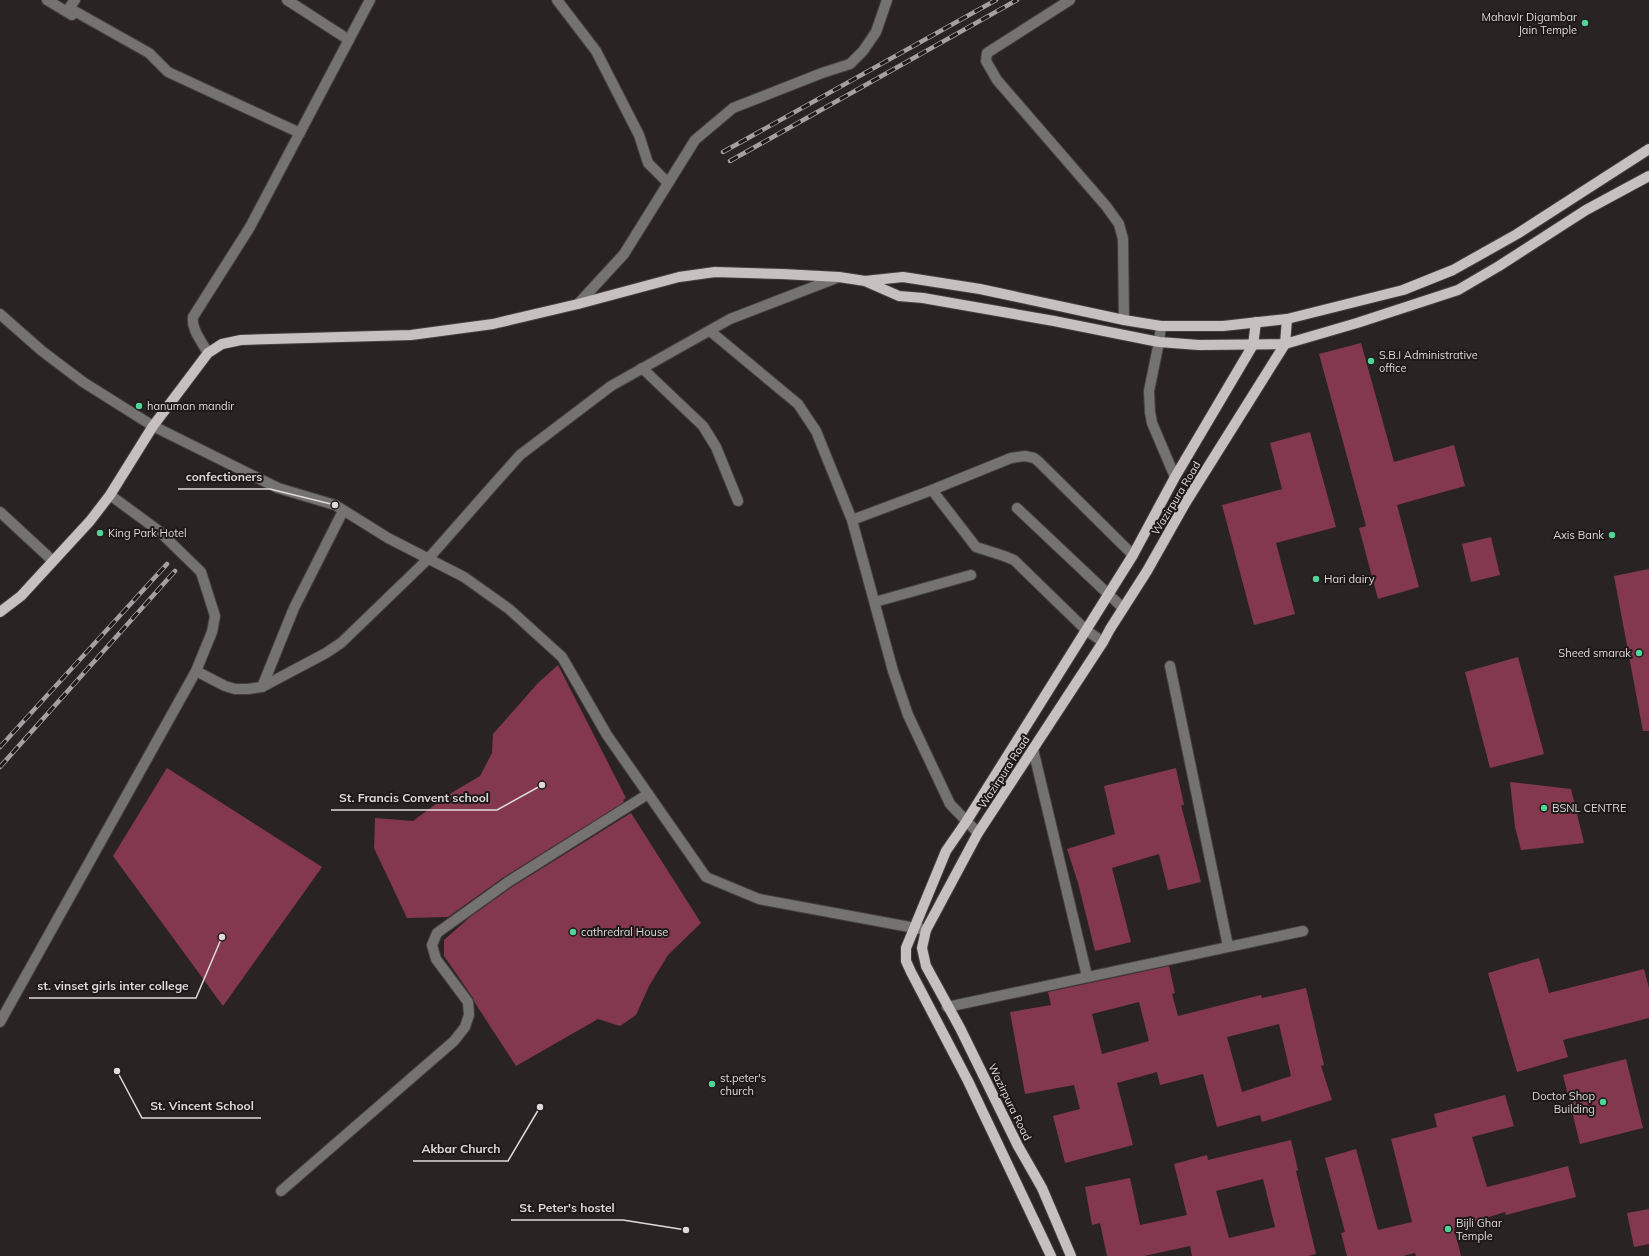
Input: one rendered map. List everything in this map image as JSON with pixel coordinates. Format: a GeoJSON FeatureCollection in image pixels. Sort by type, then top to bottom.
{"type":"FeatureCollection","features":[{"type":"Feature","properties":{"kind":"main road"},"geometry":{"type":"LineString","coordinates":[[0,612],[22,596],[90,521],[110,495],[153,426],[208,353],[222,344],[241,340],[411,335],[493,324],[578,304],[679,277],[715,272],[839,277],[865,281],[903,278],[980,290],[1124,320],[1161,326],[1223,326],[1287,319],[1403,290],[1454,270],[1517,234],[1649,149]]}},
{"type":"Feature","properties":{"kind":"main road"},"geometry":{"type":"LineString","coordinates":[[865,281],[899,296],[923,298],[1159,342],[1200,345],[1285,344],[1357,323],[1458,290],[1499,266],[1586,210],[1649,176]]}},
{"type":"Feature","properties":{"kind":"main road","name":"Wazirpura Road"},"geometry":{"type":"LineString","coordinates":[[1071,1256],[1042,1188],[1018,1146],[960,1028],[947,1007],[926,966],[922,948],[926,930],[978,833],[1103,642],[1122,608],[1147,571],[1186,502],[1285,344],[1287,319]]}},
{"type":"Feature","properties":{"kind":"main road","name":"Wazirpura Road"},"geometry":{"type":"LineString","coordinates":[[1052,1256],[968,1081],[906,961],[906,948],[946,851],[966,822],[1133,555],[1175,477],[1253,345],[1256,322]]}},
{"type":"Feature","properties":{"kind":"street"},"geometry":{"type":"LineString","coordinates":[[47,0],[72,15]]}},
{"type":"Feature","properties":{"kind":"street"},"geometry":{"type":"LineString","coordinates":[[75,0],[69,8],[149,53],[168,72],[300,133]]}},
{"type":"Feature","properties":{"kind":"street"},"geometry":{"type":"LineString","coordinates":[[287,0],[349,40]]}},
{"type":"Feature","properties":{"kind":"street"},"geometry":{"type":"LineString","coordinates":[[208,353],[194,328],[192,322],[194,317],[250,227],[370,0]]}},
{"type":"Feature","properties":{"kind":"street"},"geometry":{"type":"LineString","coordinates":[[557,0],[596,51],[639,135],[648,163],[668,183]]}},
{"type":"Feature","properties":{"kind":"street"},"geometry":{"type":"LineString","coordinates":[[578,304],[624,254],[695,140],[733,108],[822,73],[850,64],[863,51],[876,32],[887,0]]}},
{"type":"Feature","properties":{"kind":"street"},"geometry":{"type":"LineString","coordinates":[[1070,0],[1000,44],[987,54],[986,61],[997,80],[1106,206],[1119,224],[1123,239],[1124,320]]}},
{"type":"Feature","properties":{"kind":"street"},"geometry":{"type":"LineString","coordinates":[[196,671],[225,686],[235,689],[248,689],[262,687],[326,653],[341,643],[428,559],[520,455],[611,386],[730,319],[839,277]]}},
{"type":"Feature","properties":{"kind":"street"},"geometry":{"type":"LineString","coordinates":[[0,314],[42,351],[83,382],[153,426],[278,488],[335,505],[388,538],[464,577],[510,609],[562,657],[607,735],[706,877],[759,899],[926,930]]}},
{"type":"Feature","properties":{"kind":"street"},"geometry":{"type":"LineString","coordinates":[[1161,326],[1149,391],[1150,412],[1152,423],[1175,477]]}},
{"type":"Feature","properties":{"kind":"street"},"geometry":{"type":"LineString","coordinates":[[710,331],[798,404],[816,432],[852,520],[893,671],[908,715],[944,794],[950,804],[978,833]]}},
{"type":"Feature","properties":{"kind":"street"},"geometry":{"type":"LineString","coordinates":[[642,368],[703,426],[716,447],[738,501]]}},
{"type":"Feature","properties":{"kind":"street"},"geometry":{"type":"LineString","coordinates":[[852,520],[1011,458],[1025,456],[1034,458],[1133,555]]}},
{"type":"Feature","properties":{"kind":"street"},"geometry":{"type":"LineString","coordinates":[[932,490],[976,547],[1014,560],[1086,630],[1103,642]]}},
{"type":"Feature","properties":{"kind":"street"},"geometry":{"type":"LineString","coordinates":[[0,1022],[196,671],[212,632],[215,616],[201,572],[159,531],[110,495]]}},
{"type":"Feature","properties":{"kind":"street"},"geometry":{"type":"LineString","coordinates":[[1017,508],[1122,608]]}},
{"type":"Feature","properties":{"kind":"street"},"geometry":{"type":"LineString","coordinates":[[262,687],[294,608],[343,511]]}},
{"type":"Feature","properties":{"kind":"street"},"geometry":{"type":"LineString","coordinates":[[0,512],[53,561]]}},
{"type":"Feature","properties":{"kind":"street"},"geometry":{"type":"LineString","coordinates":[[875,602],[971,575]]}},
{"type":"Feature","properties":{"kind":"street"},"geometry":{"type":"LineString","coordinates":[[1170,666],[1228,946]]}},
{"type":"Feature","properties":{"kind":"street"},"geometry":{"type":"LineString","coordinates":[[1033,749],[1087,976]]}},
{"type":"Feature","properties":{"kind":"street"},"geometry":{"type":"LineString","coordinates":[[281,1191],[454,1041],[465,1027],[469,1015],[468,1002],[436,959],[432,945],[437,933],[508,882],[648,794]]}},
{"type":"Feature","properties":{"kind":"street"},"geometry":{"type":"LineString","coordinates":[[947,1007],[1228,946],[1302,932]]}},
{"type":"Feature","properties":{"kind":"building"},"geometry":{"type":"Polygon","coordinates":[[[1361,343],[1394,462],[1454,445],[1465,486],[1397,505],[1419,587],[1378,599],[1359,528],[1366,526],[1319,354],[1361,343]]]}},
{"type":"Feature","properties":{"kind":"building"},"geometry":{"type":"Polygon","coordinates":[[[1310,432],[1336,527],[1276,543],[1295,614],[1254,625],[1222,505],[1282,489],[1270,443],[1310,432]]]}},
{"type":"Feature","properties":{"kind":"building"},"geometry":{"type":"Polygon","coordinates":[[[1491,537],[1500,575],[1471,582],[1462,544],[1491,537]]]}},
{"type":"Feature","properties":{"kind":"building","name":"Sheed smarak"},"geometry":{"type":"Polygon","coordinates":[[[1649,569],[1649,731],[1643,731],[1614,576],[1649,569]]]}},
{"type":"Feature","properties":{"kind":"building"},"geometry":{"type":"Polygon","coordinates":[[[1518,657],[1544,754],[1490,768],[1465,672],[1518,657]]]}},
{"type":"Feature","properties":{"kind":"building"},"geometry":{"type":"Polygon","coordinates":[[[558,665],[626,798],[623,800],[624,802],[504,877],[448,917],[407,918],[374,848],[375,818],[413,821],[448,795],[480,776],[492,753],[493,734],[538,683],[558,665]]]}},
{"type":"Feature","properties":{"kind":"building"},"geometry":{"type":"Polygon","coordinates":[[[167,768],[322,867],[223,1006],[113,856],[167,768]]]}},
{"type":"Feature","properties":{"kind":"building"},"geometry":{"type":"Polygon","coordinates":[[[1176,768],[1184,805],[1181,805],[1201,882],[1168,890],[1159,854],[1112,868],[1131,942],[1095,951],[1078,883],[1067,849],[1115,834],[1104,786],[1176,768]]]}},
{"type":"Feature","properties":{"kind":"building","name":"BSNL CENTRE"},"geometry":{"type":"Polygon","coordinates":[[[1510,782],[1571,789],[1584,843],[1521,850],[1515,827],[1510,782]]]}},
{"type":"Feature","properties":{"kind":"building","name":"cathredral House"},"geometry":{"type":"Polygon","coordinates":[[[631,813],[701,923],[668,955],[649,986],[636,1015],[620,1026],[598,1019],[516,1066],[473,998],[444,956],[444,940],[470,917],[512,887],[631,813]]]}},
{"type":"Feature","properties":{"kind":"building"},"geometry":{"type":"Polygon","coordinates":[[[1539,958],[1549,993],[1644,969],[1649,988],[1649,1018],[1563,1040],[1568,1057],[1517,1072],[1488,973],[1539,958]]]}},
{"type":"Feature","properties":{"kind":"building"},"geometry":{"type":"Polygon","coordinates":[[[1169,966],[1175,993],[1172,994],[1178,1016],[1261,995],[1262,998],[1306,988],[1324,1065],[1321,1066],[1332,1100],[1262,1122],[1260,1115],[1217,1127],[1203,1074],[1160,1085],[1157,1072],[1117,1083],[1133,1145],[1065,1163],[1053,1116],[1080,1109],[1074,1085],[1025,1094],[1010,1012],[1051,1005],[1048,992],[1169,966]],[[1139,1002],[1092,1014],[1102,1054],[1149,1041],[1139,1002]],[[1279,1024],[1227,1037],[1242,1092],[1291,1076],[1279,1024]]]}},
{"type":"Feature","properties":{"kind":"building","name":"Doctor Shop Building"},"geometry":{"type":"Polygon","coordinates":[[[1626,1059],[1643,1128],[1580,1144],[1563,1075],[1626,1059]]]}},
{"type":"Feature","properties":{"kind":"building"},"geometry":{"type":"Polygon","coordinates":[[[1505,1095],[1514,1126],[1472,1137],[1487,1187],[1568,1166],[1576,1197],[1506,1215],[1505,1212],[1454,1228],[1461,1256],[1416,1256],[1415,1253],[1403,1256],[1347,1256],[1341,1233],[1345,1232],[1325,1158],[1356,1149],[1378,1230],[1412,1222],[1391,1139],[1437,1127],[1434,1114],[1505,1095]]]}},
{"type":"Feature","properties":{"kind":"building"},"geometry":{"type":"Polygon","coordinates":[[[1291,1140],[1298,1170],[1296,1171],[1316,1254],[1308,1256],[1192,1256],[1190,1246],[1144,1256],[1107,1256],[1100,1223],[1092,1225],[1085,1187],[1130,1178],[1140,1225],[1187,1215],[1174,1164],[1207,1155],[1208,1160],[1291,1140]],[[1263,1179],[1216,1191],[1229,1238],[1275,1227],[1263,1179]]]}},
{"type":"Feature","properties":{"kind":"building"},"geometry":{"type":"Polygon","coordinates":[[[1649,1209],[1649,1244],[1634,1247],[1627,1213],[1649,1209]]]}},
{"type":"Feature","properties":{"kind":"railway"},"geometry":{"type":"LineString","coordinates":[[723,152],[996,0]]}},
{"type":"Feature","properties":{"kind":"railway"},"geometry":{"type":"LineString","coordinates":[[730,161],[1017,0]]}},
{"type":"Feature","properties":{"kind":"railway"},"geometry":{"type":"LineString","coordinates":[[0,747],[167,564]]}},
{"type":"Feature","properties":{"kind":"railway"},"geometry":{"type":"LineString","coordinates":[[0,767],[175,571]]}},
{"type":"Feature","properties":{"kind":"place","name":"MahavIr Digambar Jain Temple"},"geometry":{"type":"Point","coordinates":[1585,23]}},
{"type":"Feature","properties":{"kind":"place","name":"S.B.I Administrative office"},"geometry":{"type":"Point","coordinates":[1371,361]}},
{"type":"Feature","properties":{"kind":"place","name":"hanuman mandir"},"geometry":{"type":"Point","coordinates":[139,406]}},
{"type":"Feature","properties":{"kind":"place","name":"confectioners"},"geometry":{"type":"Point","coordinates":[335,505]}},
{"type":"Feature","properties":{"kind":"place","name":"King Park Hotel"},"geometry":{"type":"Point","coordinates":[100,533]}},
{"type":"Feature","properties":{"kind":"place","name":"Axis Bank"},"geometry":{"type":"Point","coordinates":[1612,535]}},
{"type":"Feature","properties":{"kind":"place","name":"Hari dairy"},"geometry":{"type":"Point","coordinates":[1316,579]}},
{"type":"Feature","properties":{"kind":"place","name":"Sheed smarak"},"geometry":{"type":"Point","coordinates":[1639,653]}},
{"type":"Feature","properties":{"kind":"place","name":"St. Francis Convent school"},"geometry":{"type":"Point","coordinates":[542,785]}},
{"type":"Feature","properties":{"kind":"place","name":"BSNL CENTRE"},"geometry":{"type":"Point","coordinates":[1544,808]}},
{"type":"Feature","properties":{"kind":"place","name":"cathredral House"},"geometry":{"type":"Point","coordinates":[573,932]}},
{"type":"Feature","properties":{"kind":"place","name":"st. vinset girls inter college"},"geometry":{"type":"Point","coordinates":[222,937]}},
{"type":"Feature","properties":{"kind":"place","name":"St. Vincent School"},"geometry":{"type":"Point","coordinates":[117,1071]}},
{"type":"Feature","properties":{"kind":"place","name":"st.peter's church"},"geometry":{"type":"Point","coordinates":[712,1084]}},
{"type":"Feature","properties":{"kind":"place","name":"Doctor Shop Building"},"geometry":{"type":"Point","coordinates":[1603,1102]}},
{"type":"Feature","properties":{"kind":"place","name":"Akbar Church"},"geometry":{"type":"Point","coordinates":[540,1107]}},
{"type":"Feature","properties":{"kind":"place","name":"Bijli Ghar Temple"},"geometry":{"type":"Point","coordinates":[1448,1229]}},
{"type":"Feature","properties":{"kind":"place","name":"St. Peter's hostel"},"geometry":{"type":"Point","coordinates":[686,1230]}}]}
